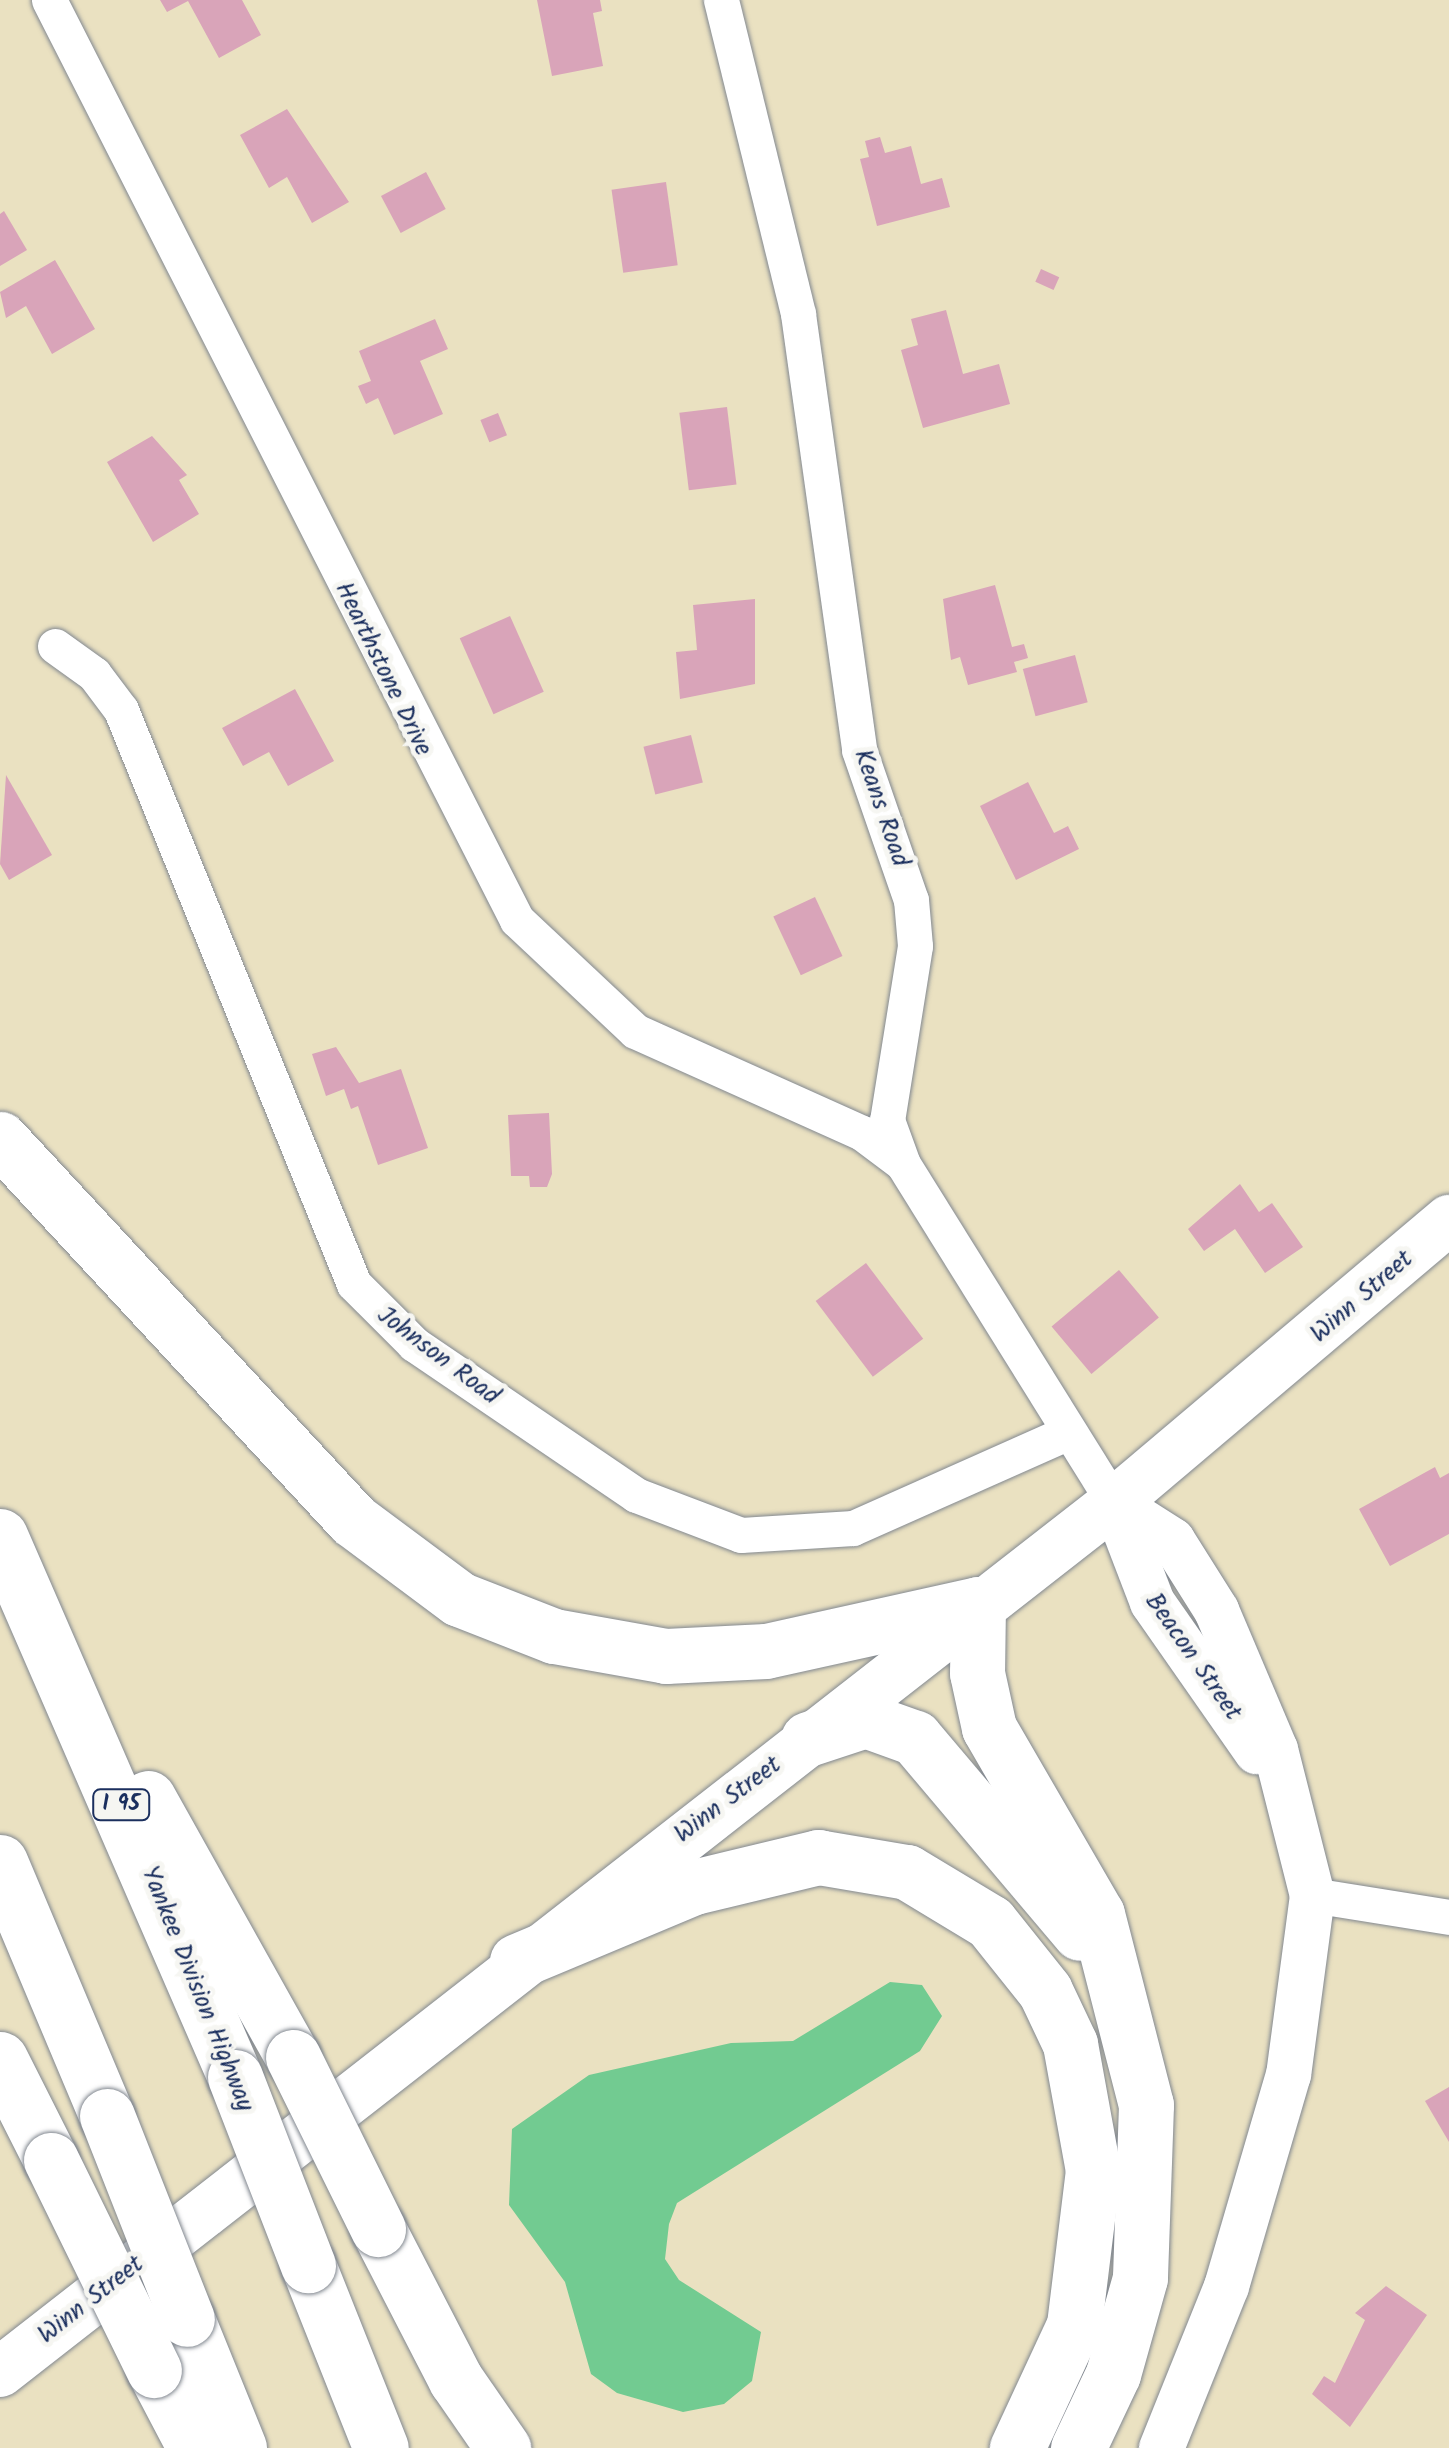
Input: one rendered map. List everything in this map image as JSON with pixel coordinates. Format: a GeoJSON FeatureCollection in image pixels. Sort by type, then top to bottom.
{"type":"FeatureCollection","features":[{"type":"Feature","properties":{"kind":"highway"},"geometry":{"type":"LineString","coordinates":[[0,1139],[353,1520],[460,1599],[554,1636],[666,1656],[766,1651],[978,1604],[989,1728],[1080,1878],[1132,2022],[1149,2141],[1146,2243],[1125,2340],[1078,2448]]}},
{"type":"Feature","properties":{"kind":"highway","name":"Yankee Division Highway"},"geometry":{"type":"LineString","coordinates":[[0,1536],[235,2077],[381,2448]]}},
{"type":"Feature","properties":{"kind":"highway"},"geometry":{"type":"LineString","coordinates":[[42,1628],[195,1874],[293,2057],[378,2229],[503,2448]]}},
{"type":"Feature","properties":{"kind":"highway"},"geometry":{"type":"LineString","coordinates":[[808,1739],[865,1720],[914,1738],[1062,1909],[1132,2022]]}},
{"type":"Feature","properties":{"kind":"highway"},"geometry":{"type":"LineString","coordinates":[[517,1961],[694,1886],[818,1856],[907,1872],[990,1922],[1045,1992],[1070,2044],[1093,2170],[1074,2325],[1017,2448]]}},
{"type":"Feature","properties":{"kind":"highway"},"geometry":{"type":"LineString","coordinates":[[0,1862],[107,2116],[239,2448]]}},
{"type":"Feature","properties":{"kind":"highway"},"geometry":{"type":"LineString","coordinates":[[0,2059],[195,2448]]}},
{"type":"Feature","properties":{"kind":"main road","name":"Winn Street"},"geometry":{"type":"LineString","coordinates":[[0,2372],[517,1961],[1114,1503],[1449,1220]]}},
{"type":"Feature","properties":{"kind":"street","name":"Hearthstone Drive"},"geometry":{"type":"LineString","coordinates":[[50,0],[517,920],[635,1031],[862,1133],[903,1164]]}},
{"type":"Feature","properties":{"kind":"street","name":"Keans Road"},"geometry":{"type":"LineString","coordinates":[[720,0],[798,314],[860,750],[912,900],[914,946],[884,1102],[903,1164],[1114,1503]]}},
{"type":"Feature","properties":{"kind":"street","name":"Johnson Road"},"geometry":{"type":"LineString","coordinates":[[55,646],[94,674],[122,710],[354,1284],[414,1344],[636,1495],[741,1534],[853,1528],[1068,1432]]}},
{"type":"Feature","properties":{"kind":"street","name":"Beacon Street"},"geometry":{"type":"LineString","coordinates":[[1114,1503],[1172,1540],[1202,1586],[1252,1685],[1312,1895],[1288,2074],[1226,2286],[1161,2448]]}},
{"type":"Feature","properties":{"kind":"street"},"geometry":{"type":"LineString","coordinates":[[1312,1895],[1449,1917]]}},
{"type":"Feature","properties":{"kind":"green space"},"geometry":{"type":"Polygon","coordinates":[[[890,1982],[922,1985],[942,2016],[920,2051],[677,2203],[669,2224],[665,2259],[679,2280],[761,2332],[752,2381],[724,2404],[683,2412],[617,2393],[591,2374],[565,2282],[509,2205],[512,2129],[589,2075],[731,2043],[793,2041],[890,1982]]]}},
{"type":"Feature","properties":{"kind":"building"},"geometry":{"type":"Polygon","coordinates":[[[160,0],[242,0],[261,35],[219,58],[188,1],[167,12],[160,0]]]}},
{"type":"Feature","properties":{"kind":"building"},"geometry":{"type":"Polygon","coordinates":[[[537,0],[600,0],[602,11],[593,13],[603,66],[552,76],[537,0]]]}},
{"type":"Feature","properties":{"kind":"building"},"geometry":{"type":"Polygon","coordinates":[[[287,109],[349,202],[312,223],[287,177],[269,188],[240,135],[287,109]]]}},
{"type":"Feature","properties":{"kind":"building"},"geometry":{"type":"Polygon","coordinates":[[[880,137],[885,153],[911,146],[921,184],[942,178],[950,207],[877,226],[860,159],[869,157],[865,141],[880,137]]]}},
{"type":"Feature","properties":{"kind":"building"},"geometry":{"type":"Polygon","coordinates":[[[426,172],[446,209],[401,233],[381,196],[426,172]]]}},
{"type":"Feature","properties":{"kind":"building"},"geometry":{"type":"Polygon","coordinates":[[[666,182],[678,265],[623,273],[612,190],[666,182]]]}},
{"type":"Feature","properties":{"kind":"building"},"geometry":{"type":"Polygon","coordinates":[[[4,211],[27,250],[0,266],[0,214],[4,211]]]}},
{"type":"Feature","properties":{"kind":"building"},"geometry":{"type":"Polygon","coordinates":[[[55,260],[95,329],[52,354],[26,306],[6,318],[0,292],[55,260]]]}},
{"type":"Feature","properties":{"kind":"building"},"geometry":{"type":"Polygon","coordinates":[[[1041,269],[1059,277],[1054,290],[1035,282],[1041,269]]]}},
{"type":"Feature","properties":{"kind":"building"},"geometry":{"type":"Polygon","coordinates":[[[946,310],[963,374],[999,364],[1010,404],[923,428],[901,350],[918,345],[911,319],[946,310]]]}},
{"type":"Feature","properties":{"kind":"building"},"geometry":{"type":"Polygon","coordinates":[[[435,319],[448,349],[420,361],[443,414],[394,435],[378,398],[366,404],[358,386],[371,381],[359,351],[435,319]]]}},
{"type":"Feature","properties":{"kind":"building"},"geometry":{"type":"Polygon","coordinates":[[[727,407],[737,484],[689,490],[679,413],[727,407]]]}},
{"type":"Feature","properties":{"kind":"building"},"geometry":{"type":"Polygon","coordinates":[[[498,413],[507,435],[489,442],[480,420],[498,413]]]}},
{"type":"Feature","properties":{"kind":"building"},"geometry":{"type":"Polygon","coordinates":[[[152,436],[187,475],[179,480],[199,514],[153,542],[107,462],[152,436]]]}},
{"type":"Feature","properties":{"kind":"building"},"geometry":{"type":"Polygon","coordinates":[[[995,585],[1012,647],[1024,644],[1028,658],[1014,662],[1017,672],[968,685],[960,657],[951,660],[943,599],[995,585]]]}},
{"type":"Feature","properties":{"kind":"building"},"geometry":{"type":"Polygon","coordinates":[[[755,599],[755,684],[680,699],[676,652],[697,650],[693,605],[755,599]]]}},
{"type":"Feature","properties":{"kind":"building"},"geometry":{"type":"Polygon","coordinates":[[[510,616],[544,692],[494,714],[460,638],[510,616]]]}},
{"type":"Feature","properties":{"kind":"building"},"geometry":{"type":"Polygon","coordinates":[[[1075,655],[1088,702],[1036,716],[1023,669],[1075,655]]]}},
{"type":"Feature","properties":{"kind":"building"},"geometry":{"type":"Polygon","coordinates":[[[295,689],[334,761],[288,786],[269,752],[243,766],[222,728],[295,689]]]}},
{"type":"Feature","properties":{"kind":"building"},"geometry":{"type":"Polygon","coordinates":[[[691,735],[703,783],[655,794],[643,747],[691,735]]]}},
{"type":"Feature","properties":{"kind":"building"},"geometry":{"type":"Polygon","coordinates":[[[6,775],[52,855],[9,880],[0,864],[6,775]]]}},
{"type":"Feature","properties":{"kind":"building"},"geometry":{"type":"Polygon","coordinates":[[[1028,782],[1054,833],[1068,826],[1079,849],[1016,880],[980,806],[1028,782]]]}},
{"type":"Feature","properties":{"kind":"building"},"geometry":{"type":"Polygon","coordinates":[[[815,897],[842,956],[801,975],[773,916],[815,897]]]}},
{"type":"Feature","properties":{"kind":"building"},"geometry":{"type":"Polygon","coordinates":[[[336,1047],[359,1083],[401,1069],[428,1148],[378,1165],[358,1106],[351,1109],[344,1089],[326,1096],[312,1054],[336,1047]]]}},
{"type":"Feature","properties":{"kind":"building"},"geometry":{"type":"Polygon","coordinates":[[[549,1113],[552,1174],[547,1187],[530,1187],[529,1176],[511,1176],[508,1115],[549,1113]]]}},
{"type":"Feature","properties":{"kind":"building"},"geometry":{"type":"Polygon","coordinates":[[[1240,1184],[1259,1212],[1272,1203],[1303,1247],[1265,1273],[1235,1229],[1204,1251],[1188,1229],[1240,1184]]]}},
{"type":"Feature","properties":{"kind":"building"},"geometry":{"type":"Polygon","coordinates":[[[866,1263],[923,1339],[873,1377],[816,1301],[866,1263]]]}},
{"type":"Feature","properties":{"kind":"building"},"geometry":{"type":"Polygon","coordinates":[[[1119,1270],[1159,1317],[1091,1374],[1052,1327],[1119,1270]]]}},
{"type":"Feature","properties":{"kind":"building"},"geometry":{"type":"Polygon","coordinates":[[[1435,1467],[1440,1478],[1449,1473],[1449,1534],[1390,1566],[1359,1509],[1435,1467]]]}},
{"type":"Feature","properties":{"kind":"building"},"geometry":{"type":"Polygon","coordinates":[[[1449,2087],[1449,2142],[1425,2101],[1449,2087]]]}},
{"type":"Feature","properties":{"kind":"building"},"geometry":{"type":"Polygon","coordinates":[[[1386,2286],[1427,2315],[1350,2427],[1312,2394],[1324,2376],[1335,2383],[1365,2320],[1355,2313],[1386,2286]]]}}]}
